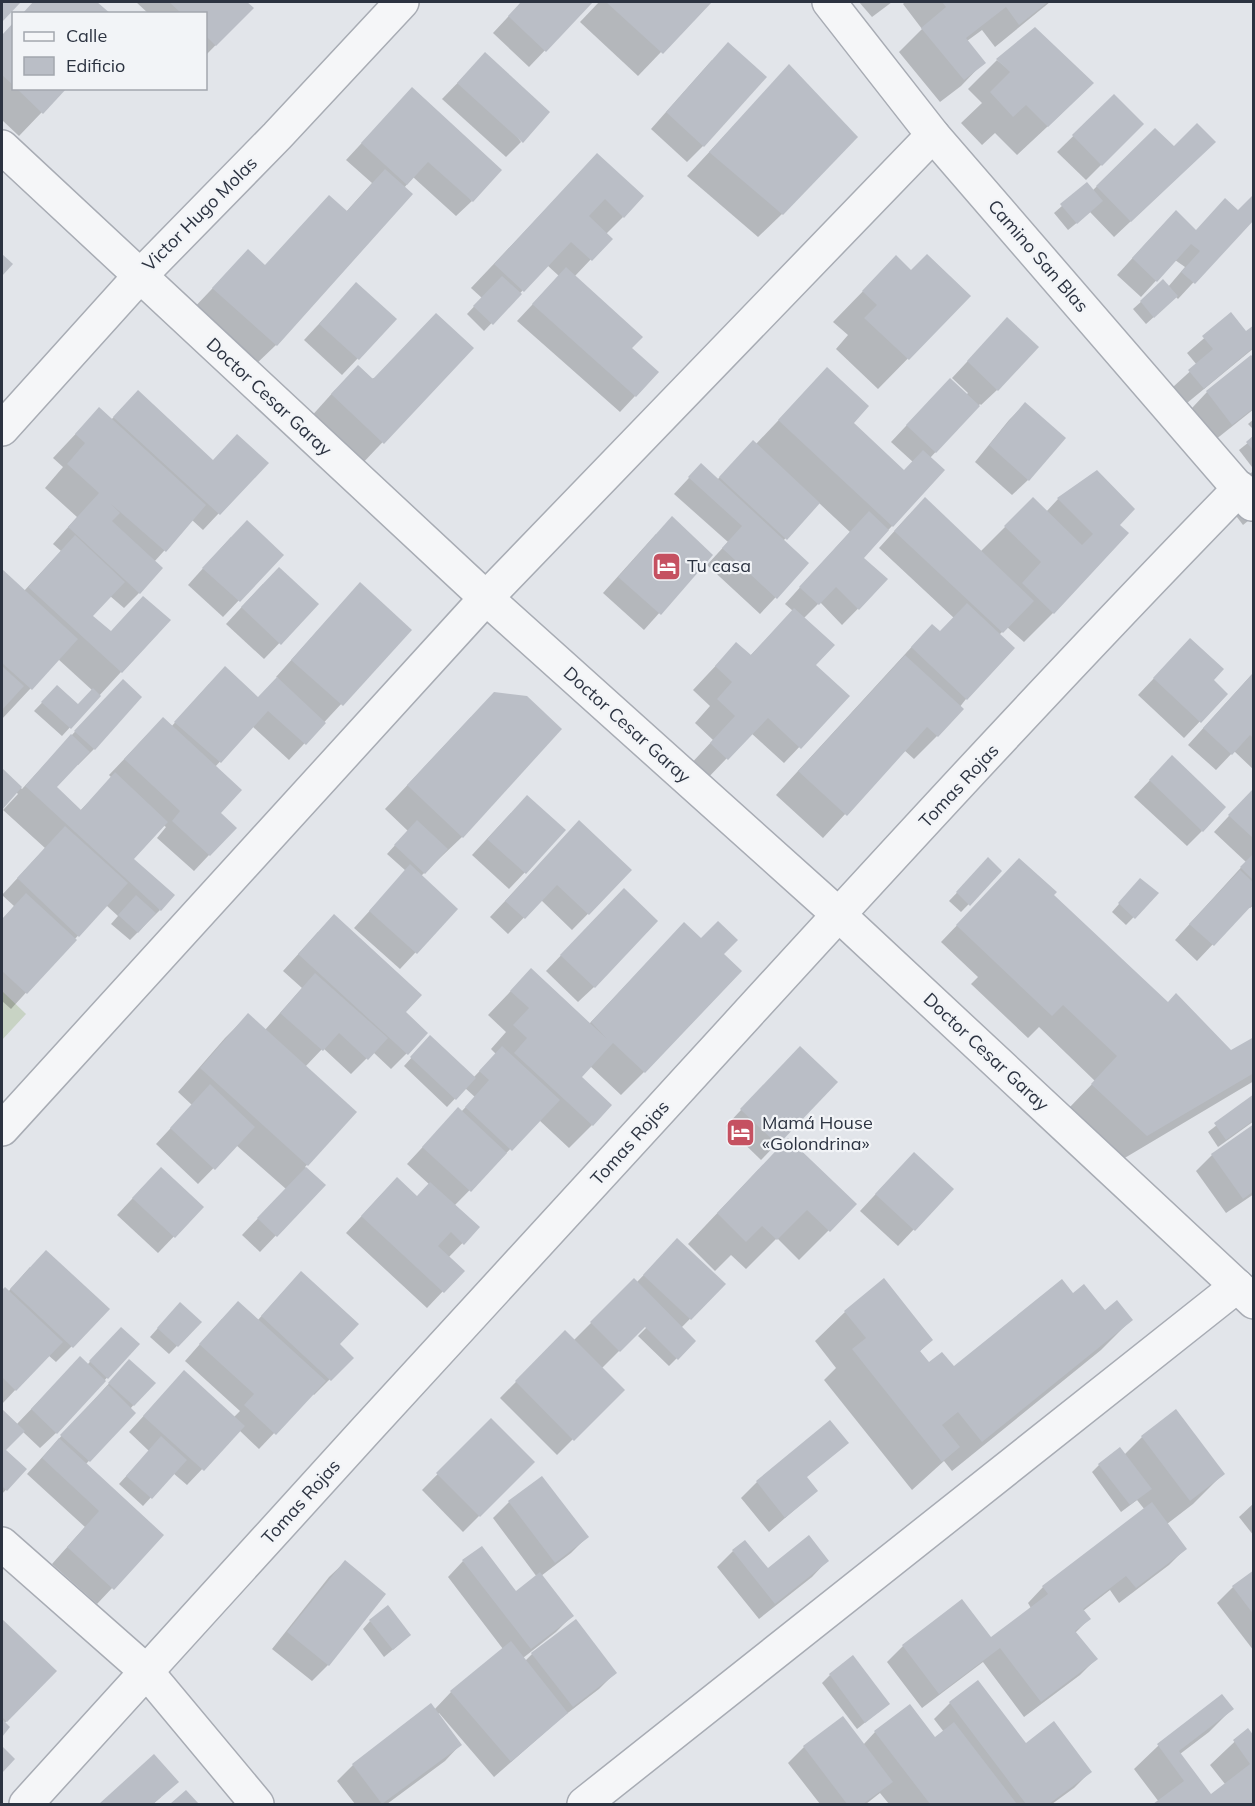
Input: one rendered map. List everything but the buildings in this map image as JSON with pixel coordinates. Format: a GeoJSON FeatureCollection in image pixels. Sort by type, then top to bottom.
{"type":"FeatureCollection","features":[{"type":"Feature","properties":{"kind":"street","name":"Victor Hugo Molas"},"geometry":{"type":"LineString","coordinates":[[2,429],[138,277],[277,136],[402,2]]}},
{"type":"Feature","properties":{"kind":"street","name":"Camino San Blas"},"geometry":{"type":"LineString","coordinates":[[829,2],[933,135],[1247,497]]}},
{"type":"Feature","properties":{"kind":"street"},"geometry":{"type":"LineString","coordinates":[[2,1129],[486,598],[933,135]]}},
{"type":"Feature","properties":{"kind":"street","name":"Doctor Cesar Garay"},"geometry":{"type":"LineString","coordinates":[[2,147],[138,277],[486,598],[839,915],[1245,1294]]}},
{"type":"Feature","properties":{"kind":"street","name":"Tomas Rojas"},"geometry":{"type":"LineString","coordinates":[[26,1804],[839,915],[1157,573],[1247,497]]}},
{"type":"Feature","properties":{"kind":"street"},"geometry":{"type":"LineString","coordinates":[[584,1804],[1245,1294]]}},
{"type":"Feature","properties":{"kind":"street"},"geometry":{"type":"LineString","coordinates":[[2,1544],[146,1671],[257,1804]]}},
{"type":"Feature","properties":{"kind":"green space"},"geometry":{"type":"Polygon","coordinates":[[[2,991],[26,1014],[2,1040],[2,991]]]}},
{"type":"Feature","properties":{"kind":"place","name":"Tu casa"},"geometry":{"type":"Point","coordinates":[666,566]}},
{"type":"Feature","properties":{"kind":"place","name":"Mamá House «Golondrina»"},"geometry":{"type":"Point","coordinates":[741,1133]}}]}
